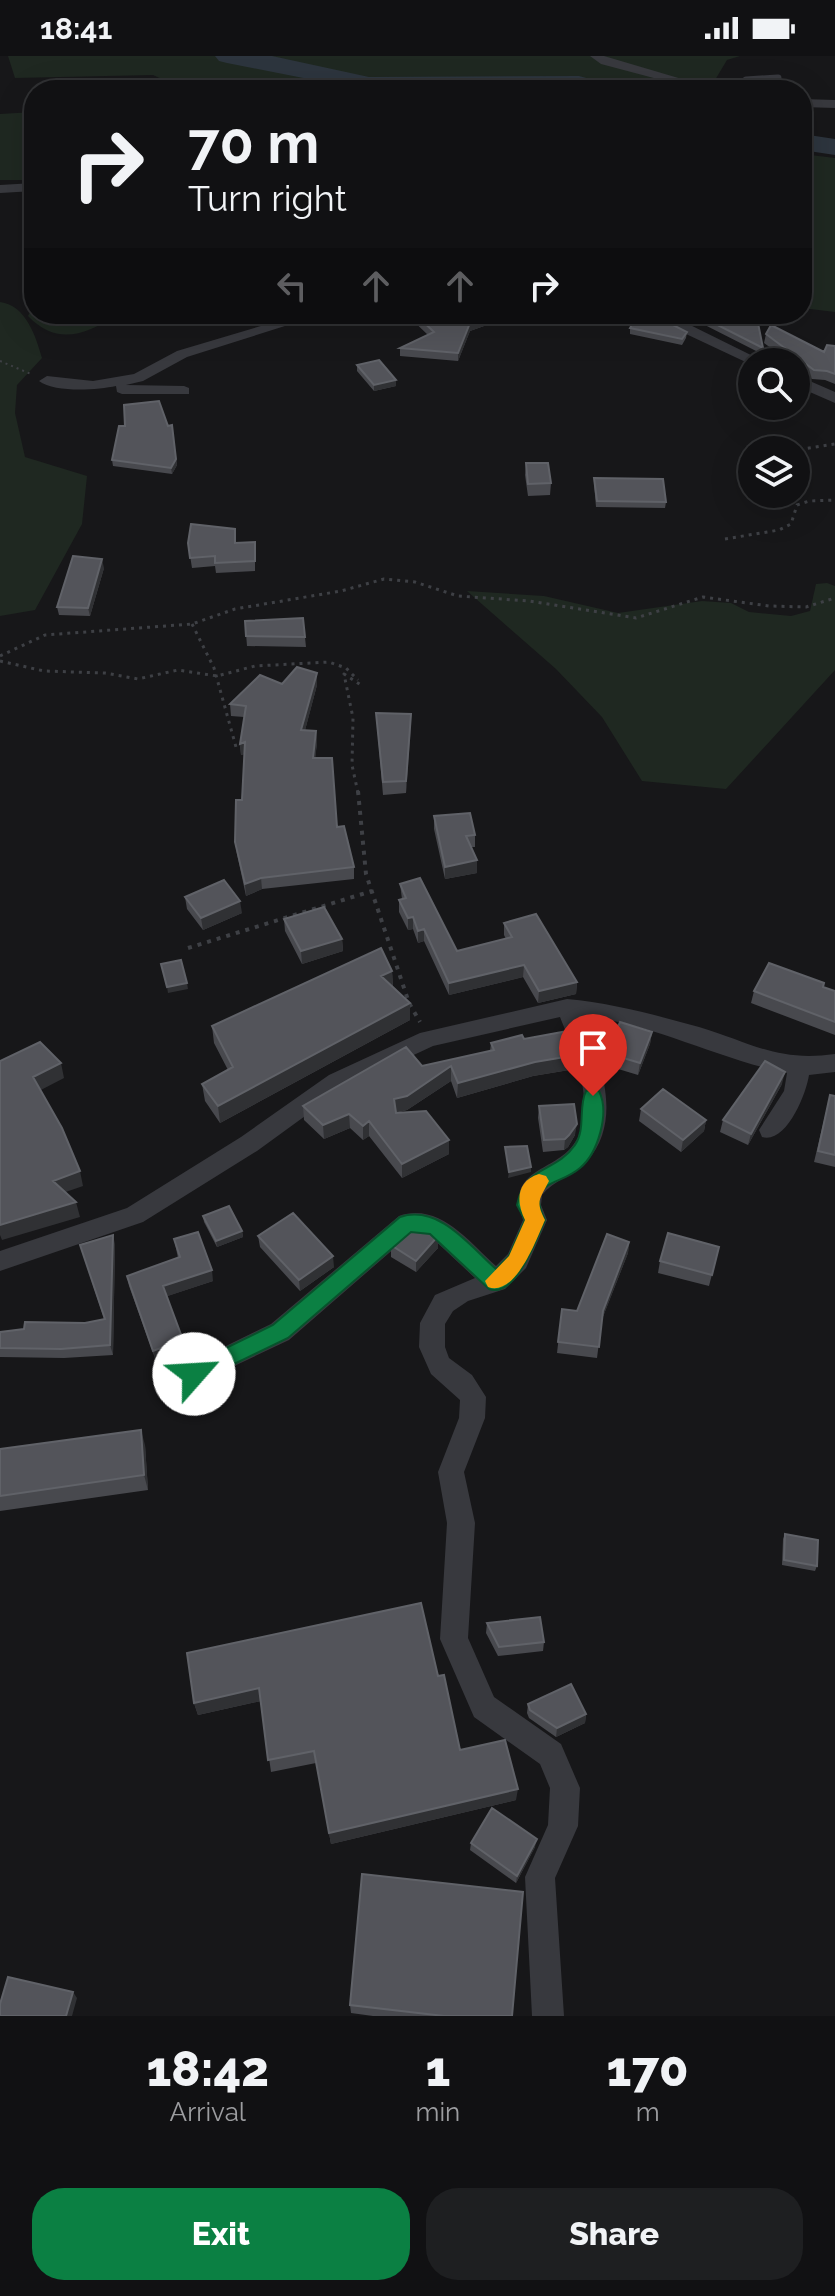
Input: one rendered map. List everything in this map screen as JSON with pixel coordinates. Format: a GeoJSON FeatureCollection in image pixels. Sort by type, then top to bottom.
{"type":"FeatureCollection","features":[{"type":"Feature","properties":{"kind":"street"},"geometry":{"type":"LineString","coordinates":[[596,56],[605,62],[674,80]]}},
{"type":"Feature","properties":{"kind":"street"},"geometry":{"type":"LineString","coordinates":[[812,103],[835,104]]}},
{"type":"Feature","properties":{"kind":"street"},"geometry":{"type":"LineString","coordinates":[[0,189],[24,188]]}},
{"type":"Feature","properties":{"kind":"street"},"geometry":{"type":"LineString","coordinates":[[246,324],[243,328],[247,335]]}},
{"type":"Feature","properties":{"kind":"street"},"geometry":{"type":"LineString","coordinates":[[93,386],[138,378],[182,354],[283,324]]}},
{"type":"Feature","properties":{"kind":"street"},"geometry":{"type":"LineString","coordinates":[[677,324],[738,353]]}},
{"type":"Feature","properties":{"kind":"street"},"geometry":{"type":"LineString","coordinates":[[47,381],[113,389],[184,391]]}},
{"type":"Feature","properties":{"kind":"street"},"geometry":{"type":"LineString","coordinates":[[810,386],[835,398]]}},
{"type":"Feature","properties":{"kind":"street"},"geometry":{"type":"LineString","coordinates":[[548,2016],[540,1877],[563,1826],[565,1788],[551,1754],[484,1707],[454,1639],[461,1523],[451,1472],[472,1418],[473,1397],[463,1383],[440,1366],[432,1347],[433,1323],[444,1303],[461,1293],[496,1282],[517,1261],[535,1220],[527,1205],[530,1189],[547,1175],[573,1163],[587,1144],[594,1115],[592,1078],[584,1047],[567,1007]]}},
{"type":"Feature","properties":{"kind":"street"},"geometry":{"type":"LineString","coordinates":[[0,1261],[135,1215],[249,1144],[337,1081],[428,1039],[567,1007],[602,1010],[699,1036],[771,1061],[803,1067],[835,1063]]}},
{"type":"Feature","properties":{"kind":"street"},"geometry":{"type":"LineString","coordinates":[[770,1130],[795,1093],[798,1072],[803,1067]]}},
{"type":"Feature","properties":{"kind":"street"},"geometry":{"type":"LineString","coordinates":[[194,1374],[280,1332],[407,1223],[435,1226],[496,1282]]}},
{"type":"Feature","properties":{"kind":"lane"},"geometry":{"type":"LineString","coordinates":[[746,80],[778,78]]}},
{"type":"Feature","properties":{"kind":"path"},"geometry":{"type":"LineString","coordinates":[[0,361],[47,381]]}},
{"type":"Feature","properties":{"kind":"path"},"geometry":{"type":"LineString","coordinates":[[810,448],[835,444]]}},
{"type":"Feature","properties":{"kind":"path"},"geometry":{"type":"LineString","coordinates":[[725,539],[779,530],[791,524],[797,505],[809,501],[835,500]]}},
{"type":"Feature","properties":{"kind":"path"},"geometry":{"type":"LineString","coordinates":[[0,658],[45,635],[192,624],[235,609],[341,591],[384,579],[415,582],[458,596],[529,601],[636,618],[703,597],[769,606],[806,607],[835,598]]}},
{"type":"Feature","properties":{"kind":"path"},"geometry":{"type":"LineString","coordinates":[[192,624],[203,639],[217,676],[236,747]]}},
{"type":"Feature","properties":{"kind":"path"},"geometry":{"type":"LineString","coordinates":[[0,658],[44,671],[105,673],[138,679],[178,670],[217,676],[255,666],[329,662],[346,668],[361,685],[344,674],[353,718],[352,765],[358,789],[363,855],[409,1003],[428,1039]]}},
{"type":"Feature","properties":{"kind":"path"},"geometry":{"type":"LineString","coordinates":[[188,948],[372,891]]}},
{"type":"Feature","properties":{"kind":"shaded area"},"geometry":{"type":"Polygon","coordinates":[[[8,56],[740,56],[727,60],[715,80],[164,80],[153,75],[15,78],[8,56]]]}},
{"type":"Feature","properties":{"kind":"shaded area"},"geometry":{"type":"Polygon","coordinates":[[[24,113],[24,180],[0,180],[0,114],[24,113]]]}},
{"type":"Feature","properties":{"kind":"shaded area"},"geometry":{"type":"Polygon","coordinates":[[[812,155],[835,158],[835,312],[812,309],[812,155]]]}},
{"type":"Feature","properties":{"kind":"shaded area"},"geometry":{"type":"Polygon","coordinates":[[[0,302],[9,304],[23,316],[24,324],[29,324],[33,332],[42,358],[17,385],[15,413],[25,457],[87,476],[82,524],[35,610],[0,616],[0,302]]]}},
{"type":"Feature","properties":{"kind":"shaded area"},"geometry":{"type":"Polygon","coordinates":[[[101,324],[71,334],[49,331],[39,325],[101,324]]]}},
{"type":"Feature","properties":{"kind":"shaded area"},"geometry":{"type":"Polygon","coordinates":[[[816,584],[835,586],[835,670],[726,789],[642,781],[602,717],[556,669],[467,591],[544,596],[618,613],[702,601],[731,603],[749,612],[791,616],[810,611],[816,584]]]}},
{"type":"Feature","properties":{"kind":"building"},"geometry":{"type":"Polygon","coordinates":[[[426,324],[470,324],[458,353],[400,348],[434,332],[426,324]]]}},
{"type":"Feature","properties":{"kind":"building"},"geometry":{"type":"Polygon","coordinates":[[[632,324],[671,324],[687,332],[682,339],[630,328],[632,324]]]}},
{"type":"Feature","properties":{"kind":"building"},"geometry":{"type":"Polygon","coordinates":[[[716,324],[758,324],[763,348],[716,324]]]}},
{"type":"Feature","properties":{"kind":"building"},"geometry":{"type":"Polygon","coordinates":[[[771,325],[824,352],[827,345],[835,346],[835,374],[810,367],[810,348],[785,348],[766,334],[771,325]]]}},
{"type":"Feature","properties":{"kind":"building"},"geometry":{"type":"Polygon","coordinates":[[[379,360],[396,380],[374,385],[357,365],[379,360]]]}},
{"type":"Feature","properties":{"kind":"building"},"geometry":{"type":"Polygon","coordinates":[[[159,401],[168,426],[172,425],[176,459],[171,468],[112,460],[119,426],[125,426],[124,405],[159,401]]]}},
{"type":"Feature","properties":{"kind":"building"},"geometry":{"type":"Polygon","coordinates":[[[526,463],[548,463],[551,483],[528,484],[526,463]]]}},
{"type":"Feature","properties":{"kind":"building"},"geometry":{"type":"Polygon","coordinates":[[[594,478],[663,479],[666,502],[597,501],[594,478]]]}},
{"type":"Feature","properties":{"kind":"building"},"geometry":{"type":"Polygon","coordinates":[[[191,524],[235,529],[235,543],[255,542],[255,561],[215,563],[215,556],[190,558],[188,543],[191,524]]]}},
{"type":"Feature","properties":{"kind":"building"},"geometry":{"type":"Polygon","coordinates":[[[73,556],[102,559],[88,608],[57,607],[73,556]]]}},
{"type":"Feature","properties":{"kind":"building"},"geometry":{"type":"Polygon","coordinates":[[[303,618],[305,637],[246,636],[245,621],[303,618]]]}},
{"type":"Feature","properties":{"kind":"building"},"geometry":{"type":"Polygon","coordinates":[[[297,667],[317,673],[301,730],[316,731],[313,758],[332,758],[337,827],[344,826],[354,867],[261,878],[245,884],[235,842],[236,800],[242,800],[245,742],[240,744],[246,706],[230,704],[260,675],[282,684],[297,667]]]}},
{"type":"Feature","properties":{"kind":"building"},"geometry":{"type":"Polygon","coordinates":[[[376,713],[411,714],[406,781],[383,782],[376,713]]]}},
{"type":"Feature","properties":{"kind":"building"},"geometry":{"type":"Polygon","coordinates":[[[470,813],[475,835],[466,836],[477,860],[445,867],[434,816],[470,813]]]}},
{"type":"Feature","properties":{"kind":"building"},"geometry":{"type":"Polygon","coordinates":[[[420,878],[457,951],[512,937],[504,923],[536,914],[577,982],[539,991],[524,965],[449,983],[424,929],[418,931],[413,917],[408,918],[399,900],[406,898],[400,884],[420,878]]]}},
{"type":"Feature","properties":{"kind":"building"},"geometry":{"type":"Polygon","coordinates":[[[224,880],[240,901],[201,918],[185,897],[224,880]]]}},
{"type":"Feature","properties":{"kind":"building"},"geometry":{"type":"Polygon","coordinates":[[[324,907],[342,939],[301,951],[284,919],[324,907]]]}},
{"type":"Feature","properties":{"kind":"building"},"geometry":{"type":"Polygon","coordinates":[[[381,948],[392,971],[381,976],[410,1003],[218,1106],[202,1084],[233,1067],[212,1026],[381,948]]]}},
{"type":"Feature","properties":{"kind":"building"},"geometry":{"type":"Polygon","coordinates":[[[181,960],[187,983],[167,987],[161,964],[181,960]]]}},
{"type":"Feature","properties":{"kind":"building"},"geometry":{"type":"Polygon","coordinates":[[[769,963],[824,983],[823,987],[835,991],[835,1022],[754,991],[769,963]]]}},
{"type":"Feature","properties":{"kind":"building"},"geometry":{"type":"Polygon","coordinates":[[[620,1022],[652,1032],[640,1063],[607,1053],[620,1022]]]}},
{"type":"Feature","properties":{"kind":"building"},"geometry":{"type":"Polygon","coordinates":[[[568,1031],[577,1055],[535,1062],[458,1083],[451,1066],[407,1096],[394,1099],[396,1113],[426,1111],[449,1140],[402,1164],[369,1121],[363,1126],[349,1114],[323,1125],[303,1106],[406,1047],[422,1066],[494,1050],[491,1043],[522,1035],[524,1039],[568,1031]]]}},
{"type":"Feature","properties":{"kind":"building"},"geometry":{"type":"Polygon","coordinates":[[[40,1042],[61,1063],[33,1077],[62,1128],[80,1171],[53,1181],[76,1202],[0,1225],[0,1061],[40,1042]]]}},
{"type":"Feature","properties":{"kind":"building"},"geometry":{"type":"Polygon","coordinates":[[[765,1061],[785,1072],[751,1134],[723,1120],[765,1061]]]}},
{"type":"Feature","properties":{"kind":"building"},"geometry":{"type":"Polygon","coordinates":[[[663,1089],[706,1120],[683,1140],[641,1109],[663,1089]]]}},
{"type":"Feature","properties":{"kind":"building"},"geometry":{"type":"Polygon","coordinates":[[[830,1095],[835,1096],[835,1155],[818,1151],[830,1095]]]}},
{"type":"Feature","properties":{"kind":"building"},"geometry":{"type":"Polygon","coordinates":[[[574,1104],[577,1124],[569,1135],[565,1139],[544,1140],[539,1106],[574,1104]]]}},
{"type":"Feature","properties":{"kind":"building"},"geometry":{"type":"Polygon","coordinates":[[[527,1146],[531,1167],[509,1172],[505,1147],[527,1146]]]}},
{"type":"Feature","properties":{"kind":"building"},"geometry":{"type":"Polygon","coordinates":[[[229,1206],[242,1231],[216,1241],[203,1216],[229,1206]]]}},
{"type":"Feature","properties":{"kind":"building"},"geometry":{"type":"Polygon","coordinates":[[[293,1213],[333,1256],[299,1280],[258,1236],[293,1213]]]}},
{"type":"Feature","properties":{"kind":"building"},"geometry":{"type":"Polygon","coordinates":[[[413,1225],[428,1227],[438,1236],[416,1261],[391,1245],[413,1225]]]}},
{"type":"Feature","properties":{"kind":"building"},"geometry":{"type":"Polygon","coordinates":[[[198,1232],[212,1270],[163,1286],[183,1340],[153,1351],[127,1276],[180,1257],[174,1239],[198,1232]]]}},
{"type":"Feature","properties":{"kind":"building"},"geometry":{"type":"Polygon","coordinates":[[[668,1233],[719,1247],[712,1275],[660,1261],[668,1233]]]}},
{"type":"Feature","properties":{"kind":"building"},"geometry":{"type":"Polygon","coordinates":[[[607,1234],[629,1242],[603,1311],[599,1347],[558,1342],[562,1309],[577,1311],[607,1234]]]}},
{"type":"Feature","properties":{"kind":"building"},"geometry":{"type":"Polygon","coordinates":[[[113,1235],[110,1345],[61,1349],[0,1348],[0,1332],[24,1329],[25,1322],[85,1323],[105,1319],[80,1245],[113,1235]]]}},
{"type":"Feature","properties":{"kind":"building"},"geometry":{"type":"Polygon","coordinates":[[[141,1430],[144,1475],[0,1496],[0,1449],[141,1430]]]}},
{"type":"Feature","properties":{"kind":"building"},"geometry":{"type":"Polygon","coordinates":[[[785,1534],[818,1540],[817,1566],[784,1560],[785,1534]]]}},
{"type":"Feature","properties":{"kind":"building"},"geometry":{"type":"Polygon","coordinates":[[[421,1603],[438,1676],[444,1675],[460,1750],[505,1740],[518,1789],[329,1833],[314,1751],[268,1760],[259,1688],[194,1703],[187,1653],[421,1603]]]}},
{"type":"Feature","properties":{"kind":"building"},"geometry":{"type":"Polygon","coordinates":[[[540,1617],[544,1642],[499,1647],[487,1623],[540,1617]]]}},
{"type":"Feature","properties":{"kind":"building"},"geometry":{"type":"Polygon","coordinates":[[[571,1684],[586,1714],[557,1728],[530,1710],[528,1704],[571,1684]]]}},
{"type":"Feature","properties":{"kind":"building"},"geometry":{"type":"Polygon","coordinates":[[[492,1808],[537,1839],[517,1876],[471,1843],[492,1808]]]}},
{"type":"Feature","properties":{"kind":"building"},"geometry":{"type":"Polygon","coordinates":[[[362,1874],[523,1892],[512,2016],[444,2016],[350,2005],[362,1874]]]}},
{"type":"Feature","properties":{"kind":"building"},"geometry":{"type":"Polygon","coordinates":[[[8,1977],[73,1992],[66,2016],[0,2016],[0,2004],[8,1977]]]}},
{"type":"Feature","properties":{"kind":"waterway"},"geometry":{"type":"LineString","coordinates":[[227,56],[351,80]]}},
{"type":"Feature","properties":{"kind":"waterway"},"geometry":{"type":"LineString","coordinates":[[812,144],[835,147]]}},
{"type":"Feature","properties":{"kind":"slow traffic"},"geometry":{"type":"LineString","coordinates":[[495,1281],[517,1261],[535,1220],[527,1205],[530,1189],[539,1181]]}},
{"type":"Feature","properties":{"kind":"route"},"geometry":{"type":"LineString","coordinates":[[194,1374],[280,1332],[407,1223],[435,1226],[496,1282],[517,1261],[535,1220],[527,1205],[530,1189],[547,1175],[573,1163],[587,1144],[594,1115],[593,1096]]}}]}
